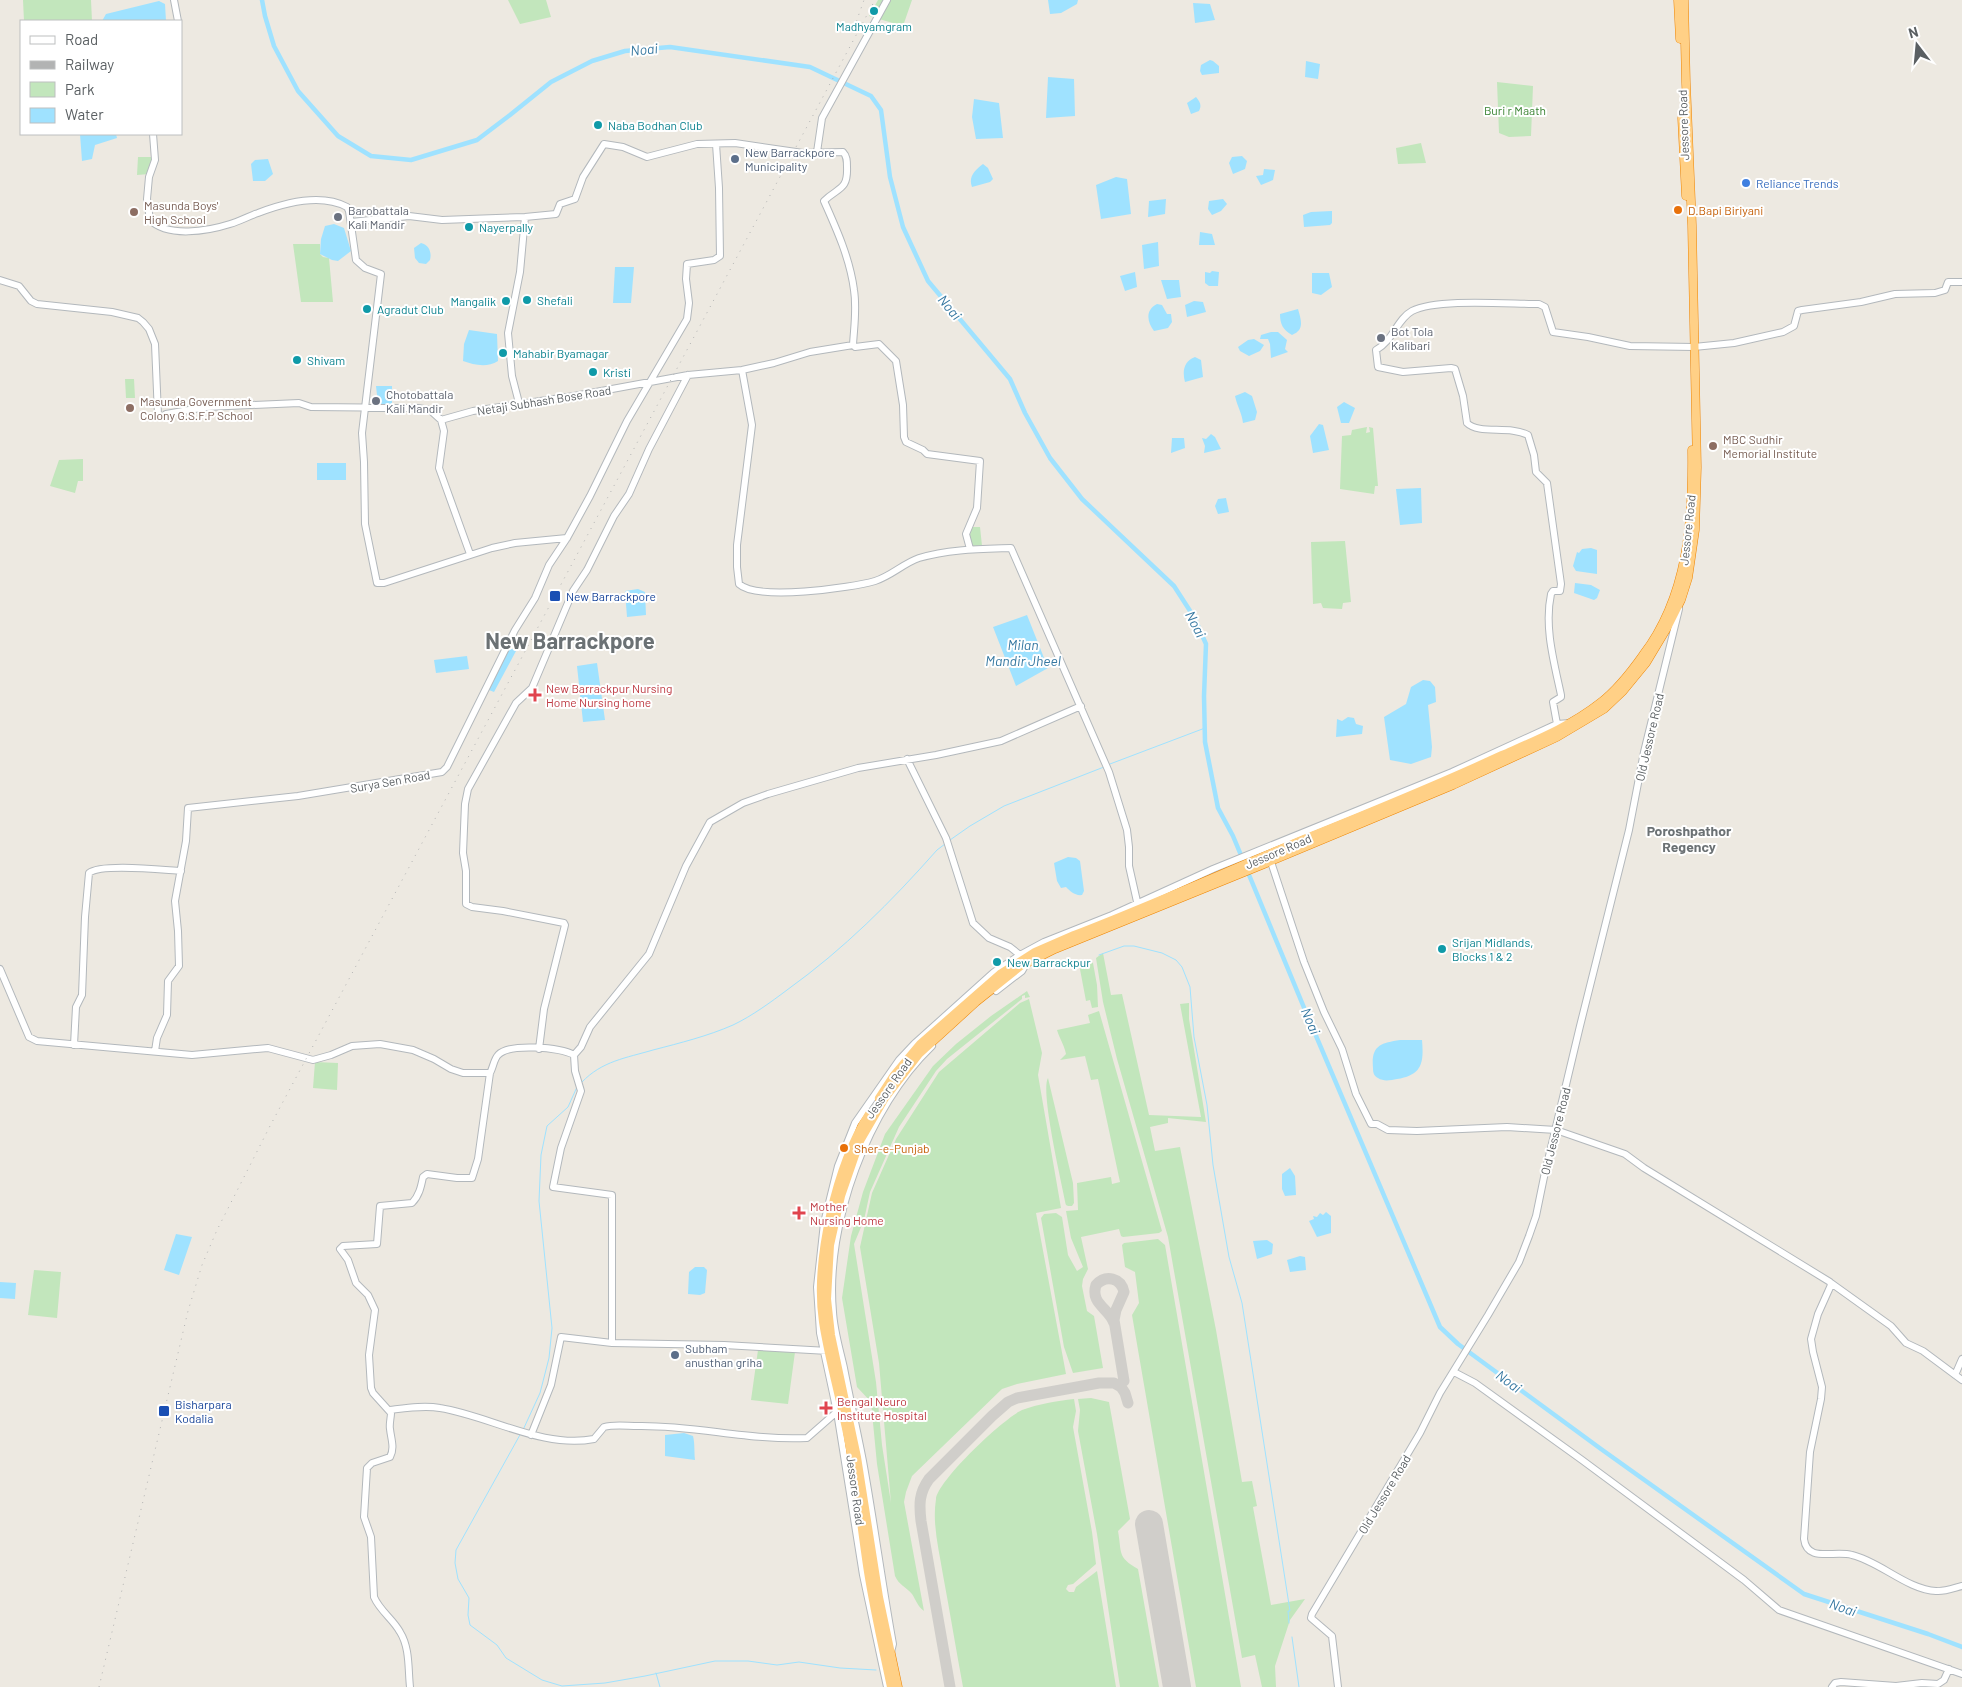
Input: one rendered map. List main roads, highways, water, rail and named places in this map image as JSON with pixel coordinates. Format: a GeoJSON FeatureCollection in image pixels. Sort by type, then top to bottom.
{"type":"FeatureCollection","features":[{"type":"Feature","properties":{"kind":"highway","name":"Jessore Road"},"geometry":{"type":"LineString","coordinates":[[889,1687],[868,1572],[851,1453],[827,1351],[823,1317],[821,1285],[824,1251],[829,1223],[853,1142],[887,1084],[920,1044],[1008,968],[1046,947],[1138,909],[1238,872],[1269,856],[1571,723],[1602,702],[1648,655],[1681,577],[1686,559],[1692,528],[1697,467],[1678,0]]}},
{"type":"Feature","properties":{"kind":"highway","name":"Jessore Road"},"geometry":{"type":"LineString","coordinates":[[1684,0],[1692,225],[1692,347]]}},
{"type":"Feature","properties":{"kind":"highway"},"geometry":{"type":"LineString","coordinates":[[1269,856],[1461,781],[1572,730],[1604,709],[1623,691],[1667,628],[1681,600],[1690,570],[1692,528]]}},
{"type":"Feature","properties":{"kind":"highway"},"geometry":{"type":"LineString","coordinates":[[898,1687],[874,1573],[857,1457],[842,1409],[829,1320],[827,1264],[841,1196],[860,1141],[885,1098],[919,1054],[1002,980],[1026,964],[1138,909]]}},
{"type":"Feature","properties":{"kind":"water"},"geometry":{"type":"Polygon","coordinates":[[[1048,0],[1078,0],[1077,4],[1061,13],[1050,14],[1048,0]]]}},
{"type":"Feature","properties":{"kind":"water"},"geometry":{"type":"Polygon","coordinates":[[[159,1],[165,4],[166,20],[103,20],[106,14],[159,1]]]}},
{"type":"Feature","properties":{"kind":"water"},"geometry":{"type":"Polygon","coordinates":[[[1193,3],[1210,4],[1215,20],[1195,23],[1193,3]]]}},
{"type":"Feature","properties":{"kind":"water"},"geometry":{"type":"Polygon","coordinates":[[[1210,60],[1219,66],[1219,73],[1202,75],[1200,71],[1201,65],[1210,60]]]}},
{"type":"Feature","properties":{"kind":"water"},"geometry":{"type":"Polygon","coordinates":[[[1306,61],[1320,64],[1318,79],[1305,77],[1306,61]]]}},
{"type":"Feature","properties":{"kind":"water"},"geometry":{"type":"Polygon","coordinates":[[[1048,77],[1074,79],[1075,116],[1046,118],[1048,77]]]}},
{"type":"Feature","properties":{"kind":"water"},"geometry":{"type":"Polygon","coordinates":[[[1196,97],[1200,104],[1200,109],[1191,114],[1187,103],[1196,97]]]}},
{"type":"Feature","properties":{"kind":"water"},"geometry":{"type":"Polygon","coordinates":[[[974,99],[999,103],[1003,138],[976,139],[972,117],[974,99]]]}},
{"type":"Feature","properties":{"kind":"water"},"geometry":{"type":"Polygon","coordinates":[[[80,135],[116,135],[117,138],[95,145],[92,159],[82,161],[80,135]]]}},
{"type":"Feature","properties":{"kind":"water"},"geometry":{"type":"Polygon","coordinates":[[[1242,156],[1247,161],[1245,169],[1233,174],[1229,163],[1232,157],[1242,156]]]}},
{"type":"Feature","properties":{"kind":"water"},"geometry":{"type":"Polygon","coordinates":[[[268,159],[273,174],[265,181],[253,181],[251,164],[255,160],[268,159]]]}},
{"type":"Feature","properties":{"kind":"water"},"geometry":{"type":"Polygon","coordinates":[[[983,164],[988,168],[993,179],[990,182],[972,187],[971,180],[973,174],[983,164]]]}},
{"type":"Feature","properties":{"kind":"water"},"geometry":{"type":"Polygon","coordinates":[[[1264,169],[1275,170],[1273,180],[1261,185],[1256,176],[1263,175],[1264,169]]]}},
{"type":"Feature","properties":{"kind":"water"},"geometry":{"type":"Polygon","coordinates":[[[1116,177],[1127,179],[1131,214],[1101,219],[1096,185],[1116,177]]]}},
{"type":"Feature","properties":{"kind":"water"},"geometry":{"type":"Polygon","coordinates":[[[1166,199],[1165,214],[1148,217],[1149,201],[1166,199]]]}},
{"type":"Feature","properties":{"kind":"water"},"geometry":{"type":"Polygon","coordinates":[[[1223,199],[1227,204],[1221,211],[1212,215],[1208,209],[1209,201],[1223,199]]]}},
{"type":"Feature","properties":{"kind":"water"},"geometry":{"type":"Polygon","coordinates":[[[1332,211],[1332,223],[1330,225],[1304,227],[1303,215],[1311,212],[1332,211]]]}},
{"type":"Feature","properties":{"kind":"water"},"geometry":{"type":"Polygon","coordinates":[[[334,224],[344,228],[351,251],[338,261],[320,254],[321,239],[325,226],[334,224]]]}},
{"type":"Feature","properties":{"kind":"water"},"geometry":{"type":"Polygon","coordinates":[[[1200,232],[1212,234],[1215,245],[1199,245],[1200,232]]]}},
{"type":"Feature","properties":{"kind":"water"},"geometry":{"type":"Polygon","coordinates":[[[1158,242],[1159,266],[1144,269],[1142,245],[1158,242]]]}},
{"type":"Feature","properties":{"kind":"water"},"geometry":{"type":"Polygon","coordinates":[[[421,243],[428,247],[430,252],[430,260],[426,264],[419,263],[415,258],[414,248],[421,243]]]}},
{"type":"Feature","properties":{"kind":"water"},"geometry":{"type":"Polygon","coordinates":[[[615,267],[634,267],[631,303],[613,303],[615,267]]]}},
{"type":"Feature","properties":{"kind":"water"},"geometry":{"type":"Polygon","coordinates":[[[1212,271],[1219,272],[1218,286],[1209,286],[1205,283],[1205,272],[1210,273],[1212,271]]]}},
{"type":"Feature","properties":{"kind":"water"},"geometry":{"type":"Polygon","coordinates":[[[1135,272],[1137,287],[1125,291],[1120,276],[1135,272]]]}},
{"type":"Feature","properties":{"kind":"water"},"geometry":{"type":"Polygon","coordinates":[[[1312,273],[1329,273],[1332,287],[1321,295],[1312,293],[1312,273]]]}},
{"type":"Feature","properties":{"kind":"water"},"geometry":{"type":"Polygon","coordinates":[[[1161,280],[1179,280],[1181,297],[1167,299],[1161,280]]]}},
{"type":"Feature","properties":{"kind":"water"},"geometry":{"type":"Polygon","coordinates":[[[1194,301],[1203,302],[1206,312],[1187,317],[1185,305],[1194,301]]]}},
{"type":"Feature","properties":{"kind":"water"},"geometry":{"type":"Polygon","coordinates":[[[1157,304],[1162,305],[1167,314],[1171,314],[1172,322],[1168,328],[1154,331],[1148,316],[1150,309],[1157,304]]]}},
{"type":"Feature","properties":{"kind":"water"},"geometry":{"type":"Polygon","coordinates":[[[1298,309],[1301,324],[1299,330],[1292,335],[1283,326],[1280,314],[1298,309]]]}},
{"type":"Feature","properties":{"kind":"water"},"geometry":{"type":"Polygon","coordinates":[[[469,330],[497,334],[498,361],[485,365],[476,365],[463,361],[464,344],[469,330]]]}},
{"type":"Feature","properties":{"kind":"water"},"geometry":{"type":"Polygon","coordinates":[[[1278,332],[1287,340],[1285,349],[1288,352],[1271,358],[1268,339],[1260,339],[1261,335],[1278,332]]]}},
{"type":"Feature","properties":{"kind":"water"},"geometry":{"type":"Polygon","coordinates":[[[1254,339],[1264,345],[1260,351],[1249,356],[1240,351],[1238,347],[1248,340],[1254,339]]]}},
{"type":"Feature","properties":{"kind":"water"},"geometry":{"type":"Polygon","coordinates":[[[1195,357],[1201,360],[1203,377],[1185,382],[1186,364],[1195,357]]]}},
{"type":"Feature","properties":{"kind":"water"},"geometry":{"type":"Polygon","coordinates":[[[376,386],[392,386],[392,405],[378,404],[376,386]]]}},
{"type":"Feature","properties":{"kind":"water"},"geometry":{"type":"Polygon","coordinates":[[[1245,392],[1252,396],[1257,412],[1255,420],[1243,423],[1235,396],[1245,392]]]}},
{"type":"Feature","properties":{"kind":"water"},"geometry":{"type":"Polygon","coordinates":[[[1344,402],[1355,408],[1349,423],[1341,423],[1337,407],[1344,402]]]}},
{"type":"Feature","properties":{"kind":"water"},"geometry":{"type":"Polygon","coordinates":[[[1319,424],[1323,425],[1329,450],[1313,453],[1310,436],[1319,424]]]}},
{"type":"Feature","properties":{"kind":"water"},"geometry":{"type":"Polygon","coordinates":[[[1211,434],[1215,437],[1221,449],[1204,453],[1205,446],[1202,438],[1206,439],[1211,434]]]}},
{"type":"Feature","properties":{"kind":"water"},"geometry":{"type":"Polygon","coordinates":[[[1172,438],[1184,438],[1185,448],[1171,453],[1172,438]]]}},
{"type":"Feature","properties":{"kind":"water"},"geometry":{"type":"Polygon","coordinates":[[[317,463],[346,463],[346,480],[317,480],[317,463]]]}},
{"type":"Feature","properties":{"kind":"water"},"geometry":{"type":"Polygon","coordinates":[[[1421,488],[1422,523],[1400,525],[1396,489],[1421,488]]]}},
{"type":"Feature","properties":{"kind":"water"},"geometry":{"type":"Polygon","coordinates":[[[1226,498],[1229,512],[1218,514],[1215,506],[1218,499],[1226,498]]]}},
{"type":"Feature","properties":{"kind":"water"},"geometry":{"type":"Polygon","coordinates":[[[1591,548],[1597,550],[1597,574],[1576,571],[1573,566],[1577,552],[1579,553],[1582,549],[1591,548]]]}},
{"type":"Feature","properties":{"kind":"water"},"geometry":{"type":"Polygon","coordinates":[[[1575,583],[1591,585],[1600,590],[1597,598],[1594,600],[1574,593],[1575,583]]]}},
{"type":"Feature","properties":{"kind":"water"},"geometry":{"type":"Polygon","coordinates":[[[638,589],[645,592],[646,615],[627,617],[625,591],[638,589]]]}},
{"type":"Feature","properties":{"kind":"water","name":"Milan Mandir Jheel"},"geometry":{"type":"Polygon","coordinates":[[[1027,615],[1048,668],[1016,686],[993,627],[1027,615]]]}},
{"type":"Feature","properties":{"kind":"water"},"geometry":{"type":"Polygon","coordinates":[[[510,648],[516,651],[494,692],[489,690],[510,648]]]}},
{"type":"Feature","properties":{"kind":"water"},"geometry":{"type":"Polygon","coordinates":[[[467,656],[469,669],[436,673],[434,660],[467,656]]]}},
{"type":"Feature","properties":{"kind":"water"},"geometry":{"type":"Polygon","coordinates":[[[597,663],[605,720],[583,722],[577,666],[597,663]]]}},
{"type":"Feature","properties":{"kind":"water"},"geometry":{"type":"Polygon","coordinates":[[[1423,680],[1430,681],[1435,687],[1436,702],[1428,705],[1432,747],[1431,757],[1411,764],[1390,760],[1384,717],[1406,704],[1411,687],[1423,680]]]}},
{"type":"Feature","properties":{"kind":"water"},"geometry":{"type":"Polygon","coordinates":[[[1348,717],[1354,718],[1356,724],[1363,726],[1362,734],[1336,737],[1337,719],[1342,721],[1348,717]]]}},
{"type":"Feature","properties":{"kind":"water"},"geometry":{"type":"Polygon","coordinates":[[[1068,857],[1076,858],[1080,861],[1084,891],[1082,895],[1071,892],[1066,887],[1061,888],[1057,881],[1054,863],[1068,857]]]}},
{"type":"Feature","properties":{"kind":"water"},"geometry":{"type":"Polygon","coordinates":[[[1400,1040],[1422,1040],[1422,1061],[1420,1067],[1405,1077],[1383,1080],[1377,1077],[1373,1070],[1375,1050],[1382,1044],[1400,1040]]]}},
{"type":"Feature","properties":{"kind":"water"},"geometry":{"type":"Polygon","coordinates":[[[1290,1168],[1295,1176],[1296,1195],[1285,1196],[1282,1189],[1282,1174],[1290,1168]]]}},
{"type":"Feature","properties":{"kind":"water"},"geometry":{"type":"Polygon","coordinates":[[[1326,1212],[1331,1216],[1331,1233],[1317,1237],[1309,1221],[1314,1219],[1313,1216],[1317,1217],[1320,1213],[1323,1215],[1326,1212]]]}},
{"type":"Feature","properties":{"kind":"water"},"geometry":{"type":"Polygon","coordinates":[[[176,1234],[192,1237],[179,1275],[164,1270],[176,1234]]]}},
{"type":"Feature","properties":{"kind":"water"},"geometry":{"type":"Polygon","coordinates":[[[1267,1240],[1273,1244],[1272,1254],[1257,1259],[1253,1241],[1267,1240]]]}},
{"type":"Feature","properties":{"kind":"water"},"geometry":{"type":"Polygon","coordinates":[[[1300,1256],[1305,1257],[1306,1270],[1290,1272],[1287,1260],[1300,1256]]]}},
{"type":"Feature","properties":{"kind":"water"},"geometry":{"type":"Polygon","coordinates":[[[695,1267],[704,1267],[707,1270],[705,1293],[700,1295],[688,1294],[689,1272],[695,1267]]]}},
{"type":"Feature","properties":{"kind":"water"},"geometry":{"type":"Polygon","coordinates":[[[0,1282],[16,1283],[15,1299],[0,1298],[0,1282]]]}},
{"type":"Feature","properties":{"kind":"water"},"geometry":{"type":"Polygon","coordinates":[[[684,1433],[693,1436],[695,1460],[665,1456],[665,1435],[684,1433]]]}},
{"type":"Feature","properties":{"kind":"waterway","name":"Noai"},"geometry":{"type":"LineString","coordinates":[[262,0],[274,46],[298,91],[338,136],[371,156],[411,160],[477,140],[551,82],[592,61],[625,51],[670,47],[810,67],[871,96],[881,110],[890,177],[903,227],[928,281],[1010,379],[1025,413],[1050,458],[1082,499],[1174,586],[1194,617],[1206,644],[1205,742],[1218,808],[1243,860]]}},
{"type":"Feature","properties":{"kind":"waterway"},"geometry":{"type":"LineString","coordinates":[[1110,764],[1205,728]]}},
{"type":"Feature","properties":{"kind":"waterway"},"geometry":{"type":"LineString","coordinates":[[950,840],[1004,806],[1104,767]]}},
{"type":"Feature","properties":{"kind":"waterway"},"geometry":{"type":"LineString","coordinates":[[582,1082],[598,1069],[615,1061],[714,1033],[733,1025],[761,1009],[808,974],[847,941],[945,844]]}},
{"type":"Feature","properties":{"kind":"waterway","name":"Noai"},"geometry":{"type":"LineString","coordinates":[[1247,870],[1440,1327],[1458,1344],[1601,1449],[1804,1594],[1928,1634],[1962,1647]]}},
{"type":"Feature","properties":{"kind":"waterway"},"geometry":{"type":"LineString","coordinates":[[1099,955],[1124,946],[1134,946],[1162,953],[1176,960],[1182,967],[1190,987],[1194,1037],[1207,1105],[1213,1165],[1229,1257],[1242,1303],[1290,1611],[1288,1611],[1289,1623]]}},
{"type":"Feature","properties":{"kind":"waterway"},"geometry":{"type":"LineString","coordinates":[[523,1430],[540,1393],[549,1358],[552,1328],[539,1201],[541,1155],[547,1126],[568,1107],[577,1087]]}},
{"type":"Feature","properties":{"kind":"waterway"},"geometry":{"type":"LineString","coordinates":[[521,1433],[456,1550],[455,1563],[458,1579],[469,1598],[468,1615],[470,1625],[497,1645],[506,1658],[542,1680],[562,1686],[605,1683],[715,1661],[748,1661],[777,1665],[799,1662],[840,1668],[876,1670]]}},
{"type":"Feature","properties":{"kind":"waterway"},"geometry":{"type":"LineString","coordinates":[[1292,1637],[1299,1687]]}},
{"type":"Feature","properties":{"kind":"waterway"},"geometry":{"type":"LineString","coordinates":[[656,1673],[660,1687]]}},
{"type":"Feature","properties":{"kind":"railway"},"geometry":{"type":"LineString","coordinates":[[854,28],[864,0]]}},
{"type":"Feature","properties":{"kind":"railway"},"geometry":{"type":"LineString","coordinates":[[99,1687],[188,1311],[202,1265],[217,1230],[270,1126],[875,0]]}},
{"type":"Feature","properties":{"kind":"place","name":"Madhyamgram"},"geometry":{"type":"Point","coordinates":[874,11]}},
{"type":"Feature","properties":{"kind":"place","name":"Naba Bodhan Club"},"geometry":{"type":"Point","coordinates":[598,125]}},
{"type":"Feature","properties":{"kind":"place","name":"New Barrackpore Municipality"},"geometry":{"type":"Point","coordinates":[735,159]}},
{"type":"Feature","properties":{"kind":"place","name":"Reliance Trends"},"geometry":{"type":"Point","coordinates":[1746,183]}},
{"type":"Feature","properties":{"kind":"place","name":"D.Bapi Biriyani"},"geometry":{"type":"Point","coordinates":[1678,210]}},
{"type":"Feature","properties":{"kind":"place","name":"Masunda Boys' High School"},"geometry":{"type":"Point","coordinates":[134,212]}},
{"type":"Feature","properties":{"kind":"place","name":"Barobattala Kali Mandir"},"geometry":{"type":"Point","coordinates":[338,217]}},
{"type":"Feature","properties":{"kind":"place","name":"Nayerpally"},"geometry":{"type":"Point","coordinates":[469,227]}},
{"type":"Feature","properties":{"kind":"place","name":"Shefali"},"geometry":{"type":"Point","coordinates":[527,300]}},
{"type":"Feature","properties":{"kind":"place","name":"Mangalik"},"geometry":{"type":"Point","coordinates":[506,301]}},
{"type":"Feature","properties":{"kind":"place","name":"Agradut Club"},"geometry":{"type":"Point","coordinates":[367,309]}},
{"type":"Feature","properties":{"kind":"place","name":"Bot Tola Kalibari"},"geometry":{"type":"Point","coordinates":[1381,338]}},
{"type":"Feature","properties":{"kind":"place","name":"Mahabir Byamagar"},"geometry":{"type":"Point","coordinates":[503,353]}},
{"type":"Feature","properties":{"kind":"place","name":"Shivam"},"geometry":{"type":"Point","coordinates":[297,360]}},
{"type":"Feature","properties":{"kind":"place","name":"Kristi"},"geometry":{"type":"Point","coordinates":[593,372]}},
{"type":"Feature","properties":{"kind":"place","name":"Chotobattala Kali Mandir"},"geometry":{"type":"Point","coordinates":[376,401]}},
{"type":"Feature","properties":{"kind":"place","name":"Masunda Government Colony G.S.F.P School"},"geometry":{"type":"Point","coordinates":[130,408]}},
{"type":"Feature","properties":{"kind":"place","name":"MBC Sudhir Memorial Institute"},"geometry":{"type":"Point","coordinates":[1713,446]}},
{"type":"Feature","properties":{"kind":"place","name":"New Barrackpore"},"geometry":{"type":"Point","coordinates":[555,596]}},
{"type":"Feature","properties":{"kind":"place","name":"New Barrackpur Nursing Home Nursing home"},"geometry":{"type":"Point","coordinates":[535,695]}},
{"type":"Feature","properties":{"kind":"place","name":"Srijan Midlands, Blocks 1 & 2"},"geometry":{"type":"Point","coordinates":[1442,949]}},
{"type":"Feature","properties":{"kind":"place","name":"New Barrackpur"},"geometry":{"type":"Point","coordinates":[997,962]}},
{"type":"Feature","properties":{"kind":"place","name":"Sher-e-Punjab"},"geometry":{"type":"Point","coordinates":[844,1148]}},
{"type":"Feature","properties":{"kind":"place","name":"Mother Nursing Home"},"geometry":{"type":"Point","coordinates":[799,1213]}},
{"type":"Feature","properties":{"kind":"place","name":"Subham anusthan griha"},"geometry":{"type":"Point","coordinates":[675,1355]}},
{"type":"Feature","properties":{"kind":"place","name":"Bengal Neuro Institute Hospital"},"geometry":{"type":"Point","coordinates":[826,1408]}},
{"type":"Feature","properties":{"kind":"place","name":"Bisharpara Kodalia"},"geometry":{"type":"Point","coordinates":[164,1411]}},
{"type":"Feature","properties":{"kind":"district","name":"New Barrackpore"},"geometry":{"type":"Point","coordinates":[570,640]}},
{"type":"Feature","properties":{"kind":"district","name":"Poroshpathor Regency"},"geometry":{"type":"Point","coordinates":[1689,838]}},
{"type":"Feature","properties":{"kind":"park label","name":"Buri r Maath"},"geometry":{"type":"Point","coordinates":[1515,110]}}]}
